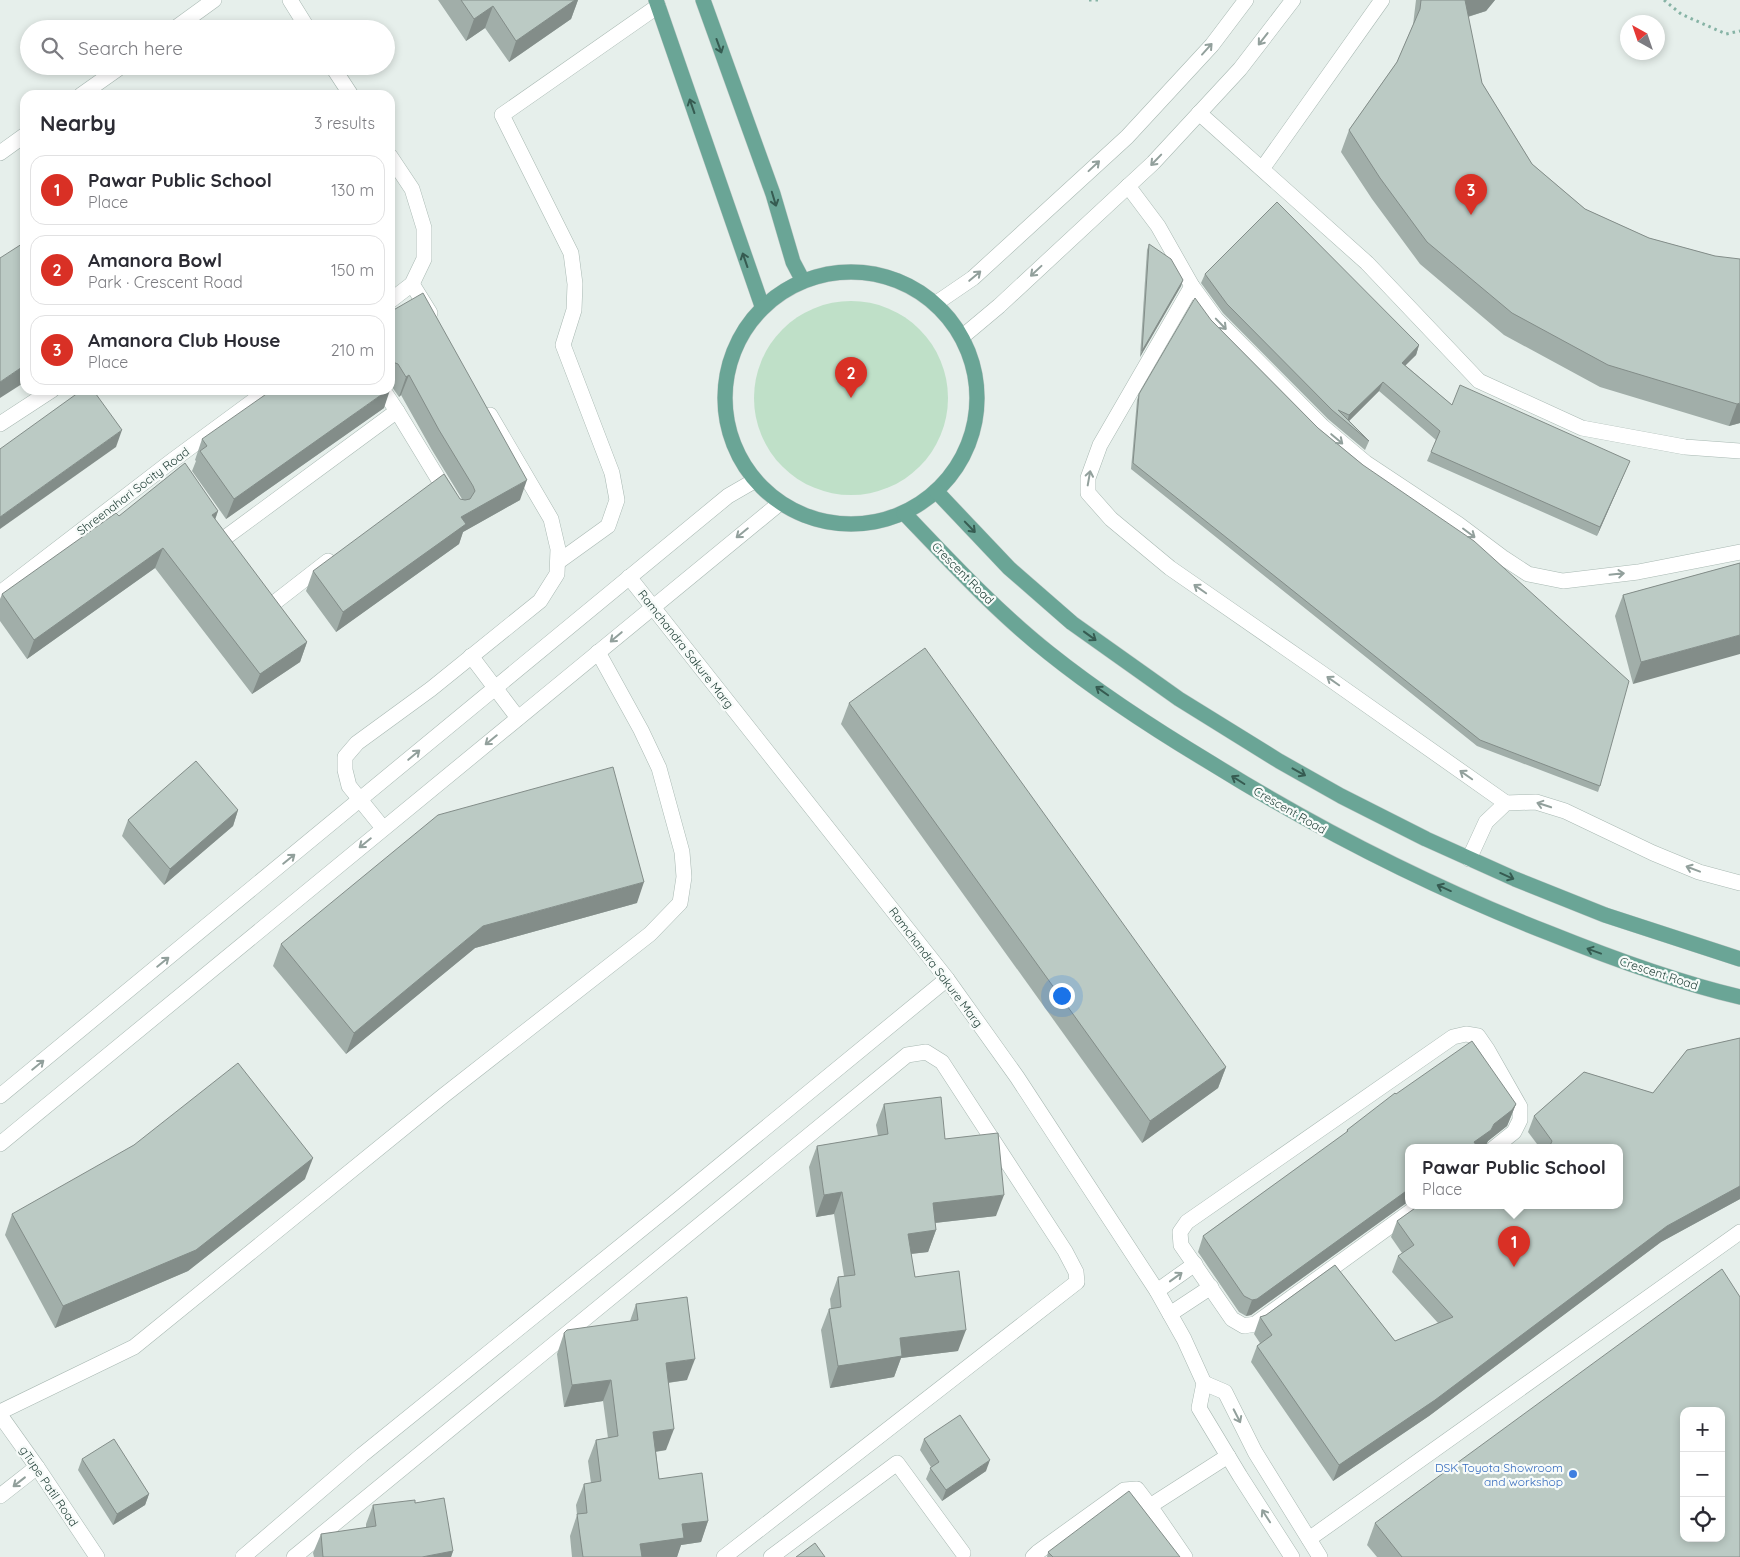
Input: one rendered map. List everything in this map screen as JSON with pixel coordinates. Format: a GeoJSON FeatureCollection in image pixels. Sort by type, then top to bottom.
{"type":"FeatureCollection","features":[{"type":"Feature","properties":{"kind":"main road"},"geometry":{"type":"LineString","coordinates":[[703,0],[773,194],[793,262],[803,281]]}},
{"type":"Feature","properties":{"kind":"main road"},"geometry":{"type":"LineString","coordinates":[[657,3],[762,306]]}},
{"type":"Feature","properties":{"kind":"main road"},"geometry":{"type":"LineString","coordinates":[[861,272],[886,276],[909,286],[935,304],[948,316],[962,337],[971,359],[977,384],[977,409],[972,433],[963,456],[950,477],[936,491],[912,509],[889,519],[865,524],[840,525],[816,520],[793,511],[780,503],[754,481],[741,464],[730,437],[725,413],[724,389],[729,364],[738,341],[762,306],[803,281],[837,273],[861,272]]}},
{"type":"Feature","properties":{"kind":"main road"},"geometry":{"type":"LineString","coordinates":[[936,491],[1009,568],[1072,623],[1179,699],[1279,761],[1341,796],[1515,880],[1605,915],[1740,959]]}},
{"type":"Feature","properties":{"kind":"main road","name":"Crescent Road"},"geometry":{"type":"LineString","coordinates":[[904,513],[983,596],[1048,653],[1158,730],[1260,793],[1324,829],[1410,873],[1500,914],[1592,950],[1717,992],[1740,997]]}},
{"type":"Feature","properties":{"kind":"street"},"geometry":{"type":"LineString","coordinates":[[186,20],[214,0]]}},
{"type":"Feature","properties":{"kind":"street"},"geometry":{"type":"LineString","coordinates":[[290,0],[302,20]]}},
{"type":"Feature","properties":{"kind":"street"},"geometry":{"type":"LineString","coordinates":[[935,304],[973,278],[1126,137],[1212,45],[1246,0]]}},
{"type":"Feature","properties":{"kind":"street"},"geometry":{"type":"LineString","coordinates":[[962,337],[1153,164],[1240,69],[1293,0]]}},
{"type":"Feature","properties":{"kind":"street"},"geometry":{"type":"LineString","coordinates":[[1262,169],[1382,0]]}},
{"type":"Feature","properties":{"kind":"street"},"geometry":{"type":"LineString","coordinates":[[558,562],[608,526],[616,500],[612,474],[563,345],[574,310],[575,284],[571,253],[502,115],[657,3]]}},
{"type":"Feature","properties":{"kind":"street"},"geometry":{"type":"LineString","coordinates":[[88,90],[109,75]]}},
{"type":"Feature","properties":{"kind":"street"},"geometry":{"type":"LineString","coordinates":[[338,75],[348,90]]}},
{"type":"Feature","properties":{"kind":"street"},"geometry":{"type":"LineString","coordinates":[[1200,113],[1367,264],[1479,381],[1582,428],[1684,447],[1740,451]]}},
{"type":"Feature","properties":{"kind":"street"},"geometry":{"type":"LineString","coordinates":[[0,153],[20,139]]}},
{"type":"Feature","properties":{"kind":"street"},"geometry":{"type":"LineString","coordinates":[[395,164],[412,189],[424,228],[424,259],[412,284],[395,297]]}},
{"type":"Feature","properties":{"kind":"street"},"geometry":{"type":"LineString","coordinates":[[1128,186],[1158,226],[1192,286],[1216,320],[1322,426],[1366,463],[1458,524],[1528,574],[1563,581],[1638,572],[1740,552]]}},
{"type":"Feature","properties":{"kind":"street"},"geometry":{"type":"LineString","coordinates":[[412,284],[438,327]]}},
{"type":"Feature","properties":{"kind":"street"},"geometry":{"type":"LineString","coordinates":[[1192,286],[1130,390],[1100,445],[1088,478],[1088,493],[1111,519],[1170,568],[1506,804]]}},
{"type":"Feature","properties":{"kind":"street"},"geometry":{"type":"LineString","coordinates":[[0,424],[44,395]]}},
{"type":"Feature","properties":{"kind":"street","name":"Shreenahari Socity Road"},"geometry":{"type":"LineString","coordinates":[[0,593],[175,464],[262,395]]}},
{"type":"Feature","properties":{"kind":"street"},"geometry":{"type":"LineString","coordinates":[[386,395],[397,411],[434,482],[458,511]]}},
{"type":"Feature","properties":{"kind":"street"},"geometry":{"type":"LineString","coordinates":[[383,828],[349,786],[345,770],[345,757],[357,743],[431,689],[540,600],[557,574],[558,549],[551,519],[484,404]]}},
{"type":"Feature","properties":{"kind":"street"},"geometry":{"type":"LineString","coordinates":[[226,537],[397,411]]}},
{"type":"Feature","properties":{"kind":"street"},"geometry":{"type":"LineString","coordinates":[[0,1096],[728,496],[754,481]]}},
{"type":"Feature","properties":{"kind":"street"},"geometry":{"type":"LineString","coordinates":[[0,1144],[780,503]]}},
{"type":"Feature","properties":{"kind":"street"},"geometry":{"type":"LineString","coordinates":[[216,522],[237,551]]}},
{"type":"Feature","properties":{"kind":"street"},"geometry":{"type":"LineString","coordinates":[[274,603],[336,556]]}},
{"type":"Feature","properties":{"kind":"street","name":"Ramchandra Sakure Marg"},"geometry":{"type":"LineString","coordinates":[[629,577],[947,979],[1017,1077],[1157,1291],[1184,1339],[1204,1383]]}},
{"type":"Feature","properties":{"kind":"street"},"geometry":{"type":"LineString","coordinates":[[263,588],[285,618]]}},
{"type":"Feature","properties":{"kind":"street"},"geometry":{"type":"LineString","coordinates":[[0,1414],[134,1346],[443,1096],[650,934],[680,903],[684,877],[682,852],[659,768],[641,730],[598,652]]}},
{"type":"Feature","properties":{"kind":"street"},"geometry":{"type":"LineString","coordinates":[[471,656],[518,718]]}},
{"type":"Feature","properties":{"kind":"street"},"geometry":{"type":"LineString","coordinates":[[1469,859],[1486,822],[1506,804],[1536,802],[1565,811],[1699,872],[1740,883]]}},
{"type":"Feature","properties":{"kind":"street"},"geometry":{"type":"LineString","coordinates":[[243,1557],[362,1455],[654,1220],[947,979]]}},
{"type":"Feature","properties":{"kind":"street"},"geometry":{"type":"LineString","coordinates":[[1414,1209],[1254,1324],[1244,1326],[1232,1319],[1181,1245],[1180,1232],[1187,1222],[1453,1037],[1466,1034],[1478,1036],[1520,1107],[1520,1120],[1514,1132],[1499,1144]]}},
{"type":"Feature","properties":{"kind":"street"},"geometry":{"type":"LineString","coordinates":[[294,1557],[907,1055],[926,1052],[942,1062],[1065,1251],[1076,1272],[1077,1282],[724,1557]]}},
{"type":"Feature","properties":{"kind":"street"},"geometry":{"type":"LineString","coordinates":[[1309,1539],[1740,1232]]}},
{"type":"Feature","properties":{"kind":"street"},"geometry":{"type":"LineString","coordinates":[[1157,1291],[1195,1264]]}},
{"type":"Feature","properties":{"kind":"street"},"geometry":{"type":"LineString","coordinates":[[1170,1314],[1211,1287]]}},
{"type":"Feature","properties":{"kind":"street"},"geometry":{"type":"LineString","coordinates":[[1292,1557],[1199,1408],[1204,1383],[1224,1392],[1255,1452],[1320,1557]]}},
{"type":"Feature","properties":{"kind":"street","name":"gTupe Patil Road"},"geometry":{"type":"LineString","coordinates":[[0,1414],[97,1557]]}},
{"type":"Feature","properties":{"kind":"street"},"geometry":{"type":"LineString","coordinates":[[1150,1506],[1228,1456]]}},
{"type":"Feature","properties":{"kind":"street"},"geometry":{"type":"LineString","coordinates":[[771,1557],[897,1463],[962,1556]]}},
{"type":"Feature","properties":{"kind":"street"},"geometry":{"type":"LineString","coordinates":[[0,1496],[37,1467]]}},
{"type":"Feature","properties":{"kind":"street"},"geometry":{"type":"LineString","coordinates":[[1033,1557],[1124,1490],[1137,1489],[1185,1557]]}},
{"type":"Feature","properties":{"kind":"path"},"geometry":{"type":"LineString","coordinates":[[1089,0],[1100,0]]}},
{"type":"Feature","properties":{"kind":"path"},"geometry":{"type":"LineString","coordinates":[[1664,0],[1682,14],[1726,34],[1740,31]]}},
{"type":"Feature","properties":{"kind":"green space"},"geometry":{"type":"Polygon","coordinates":[[[851,301],[879,305],[897,313],[905,317],[926,337],[932,344],[944,370],[948,398],[944,426],[936,444],[932,452],[912,473],[905,479],[879,491],[851,495],[823,491],[805,483],[797,479],[776,459],[770,452],[758,426],[754,398],[758,370],[766,352],[770,344],[790,323],[797,317],[823,305],[851,301]]]}},
{"type":"Feature","properties":{"kind":"building"},"geometry":{"type":"Polygon","coordinates":[[[461,0],[575,0],[516,41],[493,6],[474,19],[461,0]]]}},
{"type":"Feature","properties":{"kind":"building"},"geometry":{"type":"Polygon","coordinates":[[[1421,0],[1465,0],[1482,83],[1532,164],[1585,209],[1649,238],[1715,256],[1740,259],[1740,403],[1737,404],[1608,365],[1512,313],[1427,242],[1380,178],[1349,130],[1397,62],[1420,9],[1421,0]]]}},
{"type":"Feature","properties":{"kind":"building"},"geometry":{"type":"Polygon","coordinates":[[[1277,202],[1419,345],[1402,363],[1452,405],[1460,385],[1630,461],[1600,527],[1431,452],[1440,431],[1383,382],[1349,415],[1338,410],[1369,441],[1332,410],[1227,304],[1205,274],[1277,202]]]}},
{"type":"Feature","properties":{"kind":"building"},"geometry":{"type":"Polygon","coordinates":[[[1149,244],[1171,259],[1183,280],[1142,351],[1149,244]]]}},
{"type":"Feature","properties":{"kind":"building"},"geometry":{"type":"Polygon","coordinates":[[[20,245],[20,368],[0,382],[0,258],[20,245]]]}},
{"type":"Feature","properties":{"kind":"building"},"geometry":{"type":"Polygon","coordinates":[[[423,293],[527,480],[461,517],[466,524],[343,612],[313,571],[444,474],[460,499],[470,499],[475,491],[409,375],[406,377],[398,364],[395,363],[395,309],[423,293]]]}},
{"type":"Feature","properties":{"kind":"building"},"geometry":{"type":"Polygon","coordinates":[[[1195,298],[1211,320],[1318,428],[1363,465],[1474,541],[1629,681],[1600,786],[1480,740],[1133,463],[1139,394],[1195,298]]]}},
{"type":"Feature","properties":{"kind":"building"},"geometry":{"type":"Polygon","coordinates":[[[75,395],[97,395],[122,430],[0,517],[0,449],[75,395]]]}},
{"type":"Feature","properties":{"kind":"building"},"geometry":{"type":"Polygon","coordinates":[[[265,395],[381,395],[234,499],[200,451],[207,446],[202,439],[265,395]]]}},
{"type":"Feature","properties":{"kind":"building"},"geometry":{"type":"Polygon","coordinates":[[[185,463],[218,511],[212,515],[307,642],[260,674],[163,548],[34,640],[2,594],[116,513],[119,516],[185,463]]]}},
{"type":"Feature","properties":{"kind":"building"},"geometry":{"type":"Polygon","coordinates":[[[1740,563],[1740,635],[1641,662],[1623,595],[1740,563]]]}},
{"type":"Feature","properties":{"kind":"building"},"geometry":{"type":"Polygon","coordinates":[[[925,648],[1226,1067],[1150,1121],[849,703],[925,648]]]}},
{"type":"Feature","properties":{"kind":"building"},"geometry":{"type":"Polygon","coordinates":[[[196,761],[238,810],[170,869],[128,820],[196,761]]]}},
{"type":"Feature","properties":{"kind":"building"},"geometry":{"type":"Polygon","coordinates":[[[613,767],[644,882],[483,926],[354,1033],[281,944],[438,815],[613,767]]]}},
{"type":"Feature","properties":{"kind":"building"},"geometry":{"type":"Polygon","coordinates":[[[1740,1038],[1740,1186],[1667,1226],[1435,1400],[1339,1465],[1257,1346],[1272,1335],[1260,1317],[1266,1315],[1335,1265],[1395,1341],[1453,1317],[1398,1256],[1414,1245],[1397,1221],[1414,1209],[1623,1209],[1623,1144],[1551,1144],[1552,1141],[1534,1116],[1584,1072],[1653,1093],[1687,1050],[1740,1038]]]}},
{"type":"Feature","properties":{"kind":"building"},"geometry":{"type":"Polygon","coordinates":[[[1472,1041],[1516,1104],[1512,1110],[1494,1124],[1491,1130],[1474,1142],[1475,1144],[1405,1144],[1405,1192],[1257,1299],[1252,1300],[1244,1296],[1203,1236],[1396,1094],[1472,1041]]]}},
{"type":"Feature","properties":{"kind":"building"},"geometry":{"type":"Polygon","coordinates":[[[238,1063],[313,1158],[196,1250],[63,1306],[12,1214],[134,1145],[238,1063]]]}},
{"type":"Feature","properties":{"kind":"building"},"geometry":{"type":"Polygon","coordinates":[[[941,1097],[945,1139],[998,1133],[1004,1195],[933,1203],[936,1230],[908,1234],[915,1277],[959,1271],[966,1330],[900,1338],[902,1356],[838,1366],[829,1309],[841,1307],[838,1277],[855,1275],[842,1192],[824,1195],[817,1146],[888,1134],[884,1104],[941,1097]]]}},
{"type":"Feature","properties":{"kind":"building","name":"DSK Toyota Showroom and workshop"},"geometry":{"type":"Polygon","coordinates":[[[1722,1269],[1740,1297],[1740,1557],[1402,1557],[1375,1523],[1722,1269]]]}},
{"type":"Feature","properties":{"kind":"building"},"geometry":{"type":"Polygon","coordinates":[[[687,1297],[695,1359],[666,1363],[674,1429],[653,1432],[659,1479],[702,1473],[708,1521],[682,1524],[684,1538],[640,1544],[642,1557],[583,1557],[577,1514],[587,1513],[584,1484],[601,1481],[596,1440],[618,1436],[611,1380],[572,1385],[564,1333],[567,1330],[638,1320],[636,1304],[687,1297]]]}},
{"type":"Feature","properties":{"kind":"building"},"geometry":{"type":"Polygon","coordinates":[[[960,1415],[990,1460],[946,1490],[930,1468],[939,1462],[924,1439],[960,1415]]]}},
{"type":"Feature","properties":{"kind":"building"},"geometry":{"type":"Polygon","coordinates":[[[114,1439],[149,1494],[117,1514],[82,1459],[114,1439]]]}},
{"type":"Feature","properties":{"kind":"building"},"geometry":{"type":"Polygon","coordinates":[[[1129,1491],[1180,1557],[1053,1557],[1048,1552],[1129,1491]]]}},
{"type":"Feature","properties":{"kind":"building"},"geometry":{"type":"Polygon","coordinates":[[[444,1498],[453,1551],[422,1557],[323,1557],[321,1534],[376,1526],[373,1505],[415,1500],[415,1503],[444,1498]]]}},
{"type":"Feature","properties":{"kind":"building"},"geometry":{"type":"Polygon","coordinates":[[[815,1543],[825,1557],[796,1557],[815,1543]]]}},
{"type":"Feature","properties":{"kind":"place","name":"Amanora Club House"},"geometry":{"type":"Point","coordinates":[1471,215]}},
{"type":"Feature","properties":{"kind":"place","name":"Amanora Bowl"},"geometry":{"type":"Point","coordinates":[851,398]}},
{"type":"Feature","properties":{"kind":"place","name":"Pawar Public School"},"geometry":{"type":"Point","coordinates":[1514,1267]}},
{"type":"Feature","properties":{"kind":"place","name":"DSK Toyota Showroom and workshop"},"geometry":{"type":"Point","coordinates":[1573,1474]}}]}
